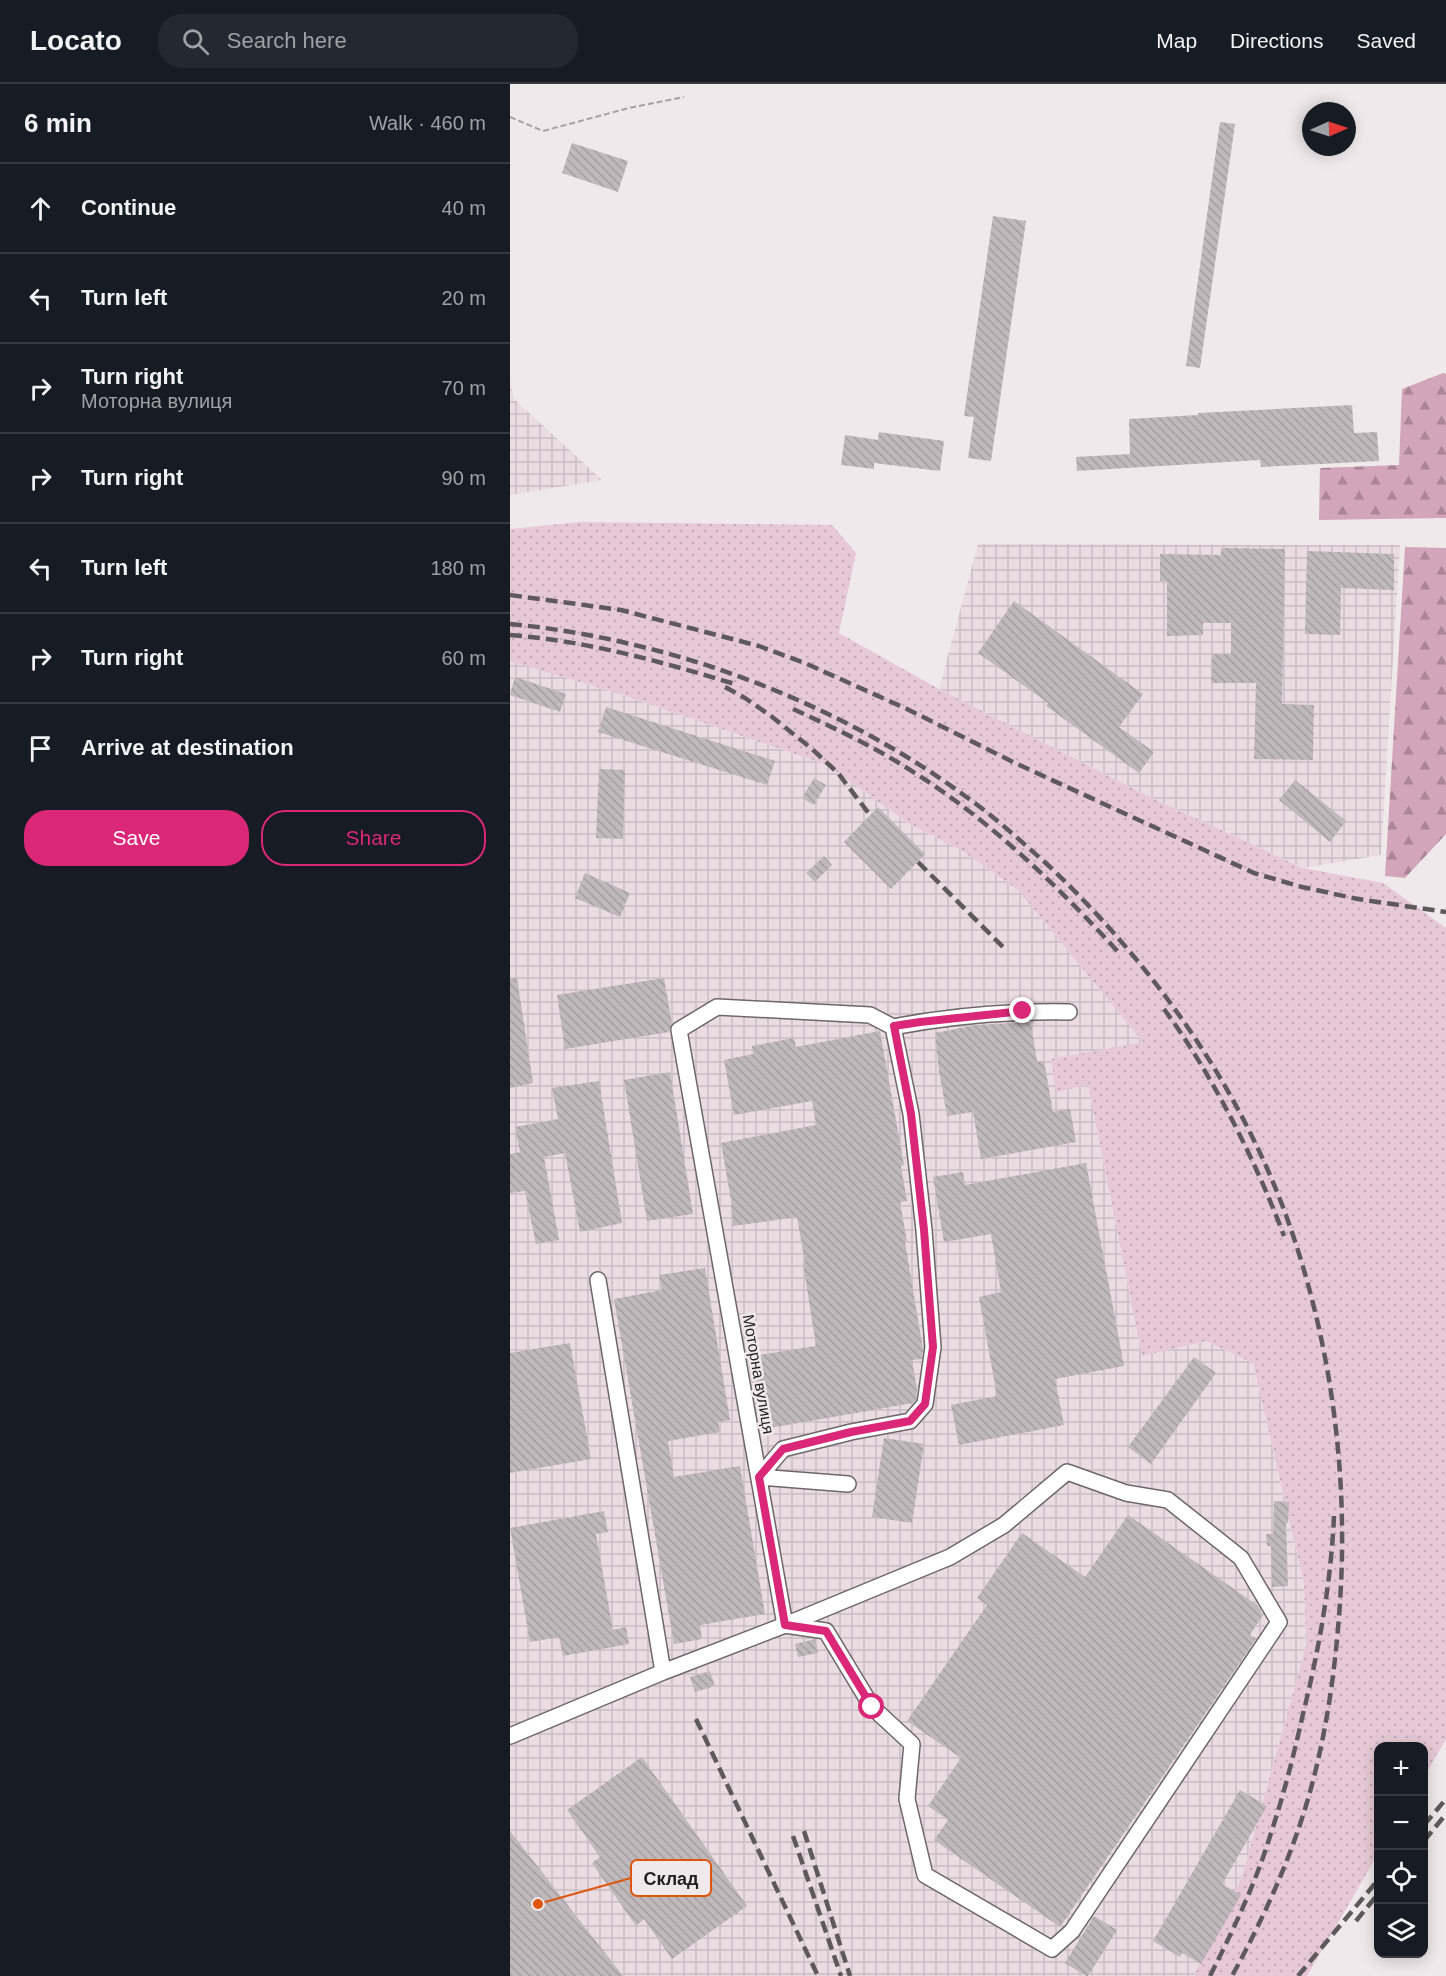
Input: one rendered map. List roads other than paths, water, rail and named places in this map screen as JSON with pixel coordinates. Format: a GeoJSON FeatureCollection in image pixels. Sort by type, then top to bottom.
{"type":"FeatureCollection","features":[{"type":"Feature","properties":{"kind":"lane","name":"Моторна вулиця"},"geometry":{"type":"LineString","coordinates":[[785,1625],[679,1030],[717,1007],[870,1015],[894,1026]]}},
{"type":"Feature","properties":{"kind":"lane"},"geometry":{"type":"LineString","coordinates":[[759,1477],[783,1449],[851,1432],[910,1421],[925,1404],[933,1347],[924,1230],[911,1114],[894,1026],[1023,1011],[1069,1012]]}},
{"type":"Feature","properties":{"kind":"lane"},"geometry":{"type":"LineString","coordinates":[[598,1281],[663,1672]]}},
{"type":"Feature","properties":{"kind":"lane"},"geometry":{"type":"LineString","coordinates":[[510,1736],[950,1557],[1004,1525],[1067,1472],[1126,1493],[1168,1500],[1241,1558],[1279,1622],[1072,1931],[1052,1949],[925,1875],[907,1799],[912,1744],[872,1707],[826,1631],[785,1625]]}},
{"type":"Feature","properties":{"kind":"lane"},"geometry":{"type":"LineString","coordinates":[[759,1477],[848,1484]]}},
{"type":"Feature","properties":{"kind":"railway"},"geometry":{"type":"LineString","coordinates":[[510,595],[621,610],[759,646],[807,664],[907,709],[1015,763],[1254,873],[1302,887],[1358,899],[1446,912]]}},
{"type":"Feature","properties":{"kind":"railway"},"geometry":{"type":"LineString","coordinates":[[510,624],[570,632],[630,644],[690,660],[749,680],[862,731],[915,762],[998,821],[1049,866],[1123,943],[1188,1028],[1244,1120],[1287,1218],[1314,1307],[1324,1353],[1338,1445],[1342,1538],[1341,1585],[1334,1670],[1313,1782],[1282,1873],[1232,1976]]}},
{"type":"Feature","properties":{"kind":"railway"},"geometry":{"type":"LineString","coordinates":[[510,635],[597,647],[682,668],[738,685]]}},
{"type":"Feature","properties":{"kind":"railway"},"geometry":{"type":"LineString","coordinates":[[725,687],[771,716],[812,749],[838,773],[870,815]]}},
{"type":"Feature","properties":{"kind":"railway"},"geometry":{"type":"LineString","coordinates":[[793,709],[893,760],[966,808],[1047,878],[1121,955]]}},
{"type":"Feature","properties":{"kind":"railway"},"geometry":{"type":"LineString","coordinates":[[918,862],[1003,947]]}},
{"type":"Feature","properties":{"kind":"railway"},"geometry":{"type":"LineString","coordinates":[[1164,1009],[1199,1061],[1232,1119],[1284,1236]]}},
{"type":"Feature","properties":{"kind":"railway"},"geometry":{"type":"LineString","coordinates":[[1210,1976],[1258,1870],[1288,1774],[1319,1640],[1327,1591],[1334,1516]]}},
{"type":"Feature","properties":{"kind":"railway"},"geometry":{"type":"LineString","coordinates":[[696,1719],[818,1976]]}},
{"type":"Feature","properties":{"kind":"railway"},"geometry":{"type":"LineString","coordinates":[[1428,1820],[1446,1799]]}},
{"type":"Feature","properties":{"kind":"railway"},"geometry":{"type":"LineString","coordinates":[[1428,1836],[1446,1814]]}},
{"type":"Feature","properties":{"kind":"railway"},"geometry":{"type":"LineString","coordinates":[[804,1831],[850,1976]]}},
{"type":"Feature","properties":{"kind":"railway"},"geometry":{"type":"LineString","coordinates":[[793,1836],[841,1976]]}},
{"type":"Feature","properties":{"kind":"railway"},"geometry":{"type":"LineString","coordinates":[[1298,1976],[1374,1885]]}},
{"type":"Feature","properties":{"kind":"railway"},"geometry":{"type":"LineString","coordinates":[[1356,1921],[1374,1899]]}},
{"type":"Feature","properties":{"kind":"place","name":"Склад"},"geometry":{"type":"Point","coordinates":[538,1904]}}]}
